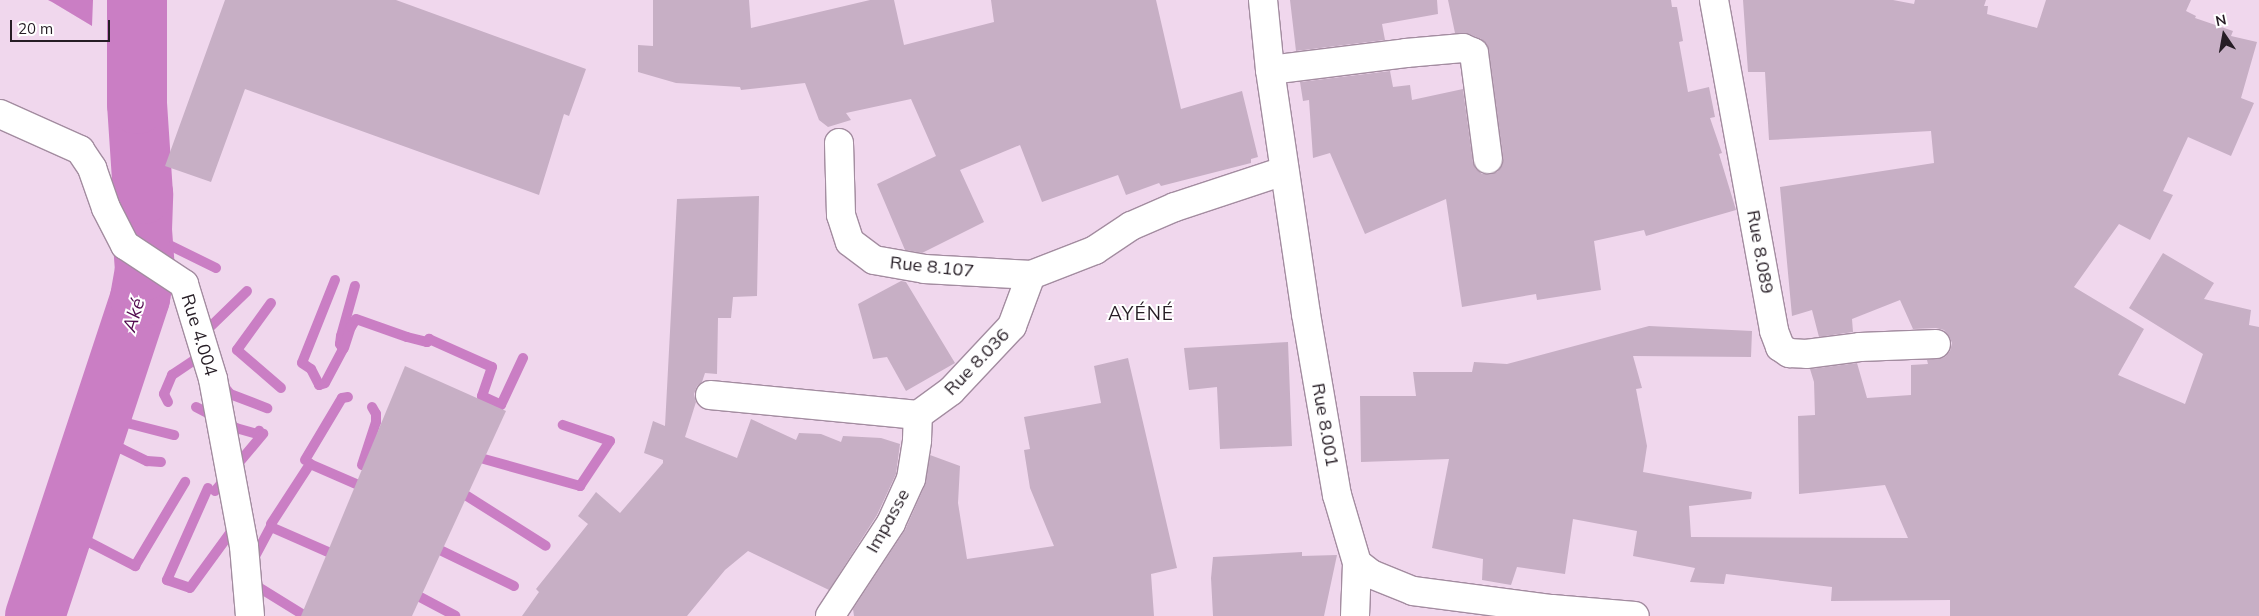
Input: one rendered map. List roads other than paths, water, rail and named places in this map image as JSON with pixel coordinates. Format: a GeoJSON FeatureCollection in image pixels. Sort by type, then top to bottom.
{"type":"FeatureCollection","features":[{"type":"Feature","properties":{"kind":"street","name":"Rue 8.001"},"geometry":{"type":"LineString","coordinates":[[1263,0],[1270,70],[1284,171],[1337,495],[1357,563],[1355,616]]}},
{"type":"Feature","properties":{"kind":"street","name":"Rue 8.089"},"geometry":{"type":"LineString","coordinates":[[1714,0],[1774,331],[1780,347],[1789,353],[1806,354],[1860,347],[1936,344]]}},
{"type":"Feature","properties":{"kind":"street"},"geometry":{"type":"LineString","coordinates":[[1270,70],[1463,48],[1474,53],[1488,159]]}},
{"type":"Feature","properties":{"kind":"street","name":"Rue 4.004"},"geometry":{"type":"LineString","coordinates":[[0,114],[80,150],[92,168],[106,208],[125,245],[184,284],[213,379],[244,546],[250,616]]}},
{"type":"Feature","properties":{"kind":"street","name":"Rue 8.107"},"geometry":{"type":"LineString","coordinates":[[839,143],[841,215],[850,242],[874,260],[925,269],[1031,275]]}},
{"type":"Feature","properties":{"kind":"street"},"geometry":{"type":"LineString","coordinates":[[1031,275],[1095,250],[1131,226],[1175,207],[1284,171]]}},
{"type":"Feature","properties":{"kind":"street","name":"Rue 8.036"},"geometry":{"type":"LineString","coordinates":[[918,415],[951,391],[1012,326],[1031,275]]}},
{"type":"Feature","properties":{"kind":"street"},"geometry":{"type":"LineString","coordinates":[[710,394],[918,415]]}},
{"type":"Feature","properties":{"kind":"street","name":"Impasse"},"geometry":{"type":"LineString","coordinates":[[830,616],[891,522],[911,479],[918,415]]}},
{"type":"Feature","properties":{"kind":"street"},"geometry":{"type":"LineString","coordinates":[[1357,563],[1371,574],[1413,591],[1552,609],[1636,616]]}},
{"type":"Feature","properties":{"kind":"waterway","name":"Aké"},"geometry":{"type":"LineString","coordinates":[[35,616],[140,298],[145,270],[142,230],[143,194],[137,104],[137,0]]}},
{"type":"Feature","properties":{"kind":"waterway"},"geometry":{"type":"LineString","coordinates":[[163,242],[216,268]]}},
{"type":"Feature","properties":{"kind":"waterway"},"geometry":{"type":"LineString","coordinates":[[335,280],[302,363],[311,369],[319,385],[325,383],[343,349],[340,344],[341,336],[355,286]]}},
{"type":"Feature","properties":{"kind":"waterway"},"geometry":{"type":"LineString","coordinates":[[202,320],[209,328],[247,291]]}},
{"type":"Feature","properties":{"kind":"waterway"},"geometry":{"type":"LineString","coordinates":[[271,303],[237,350],[281,388]]}},
{"type":"Feature","properties":{"kind":"waterway"},"geometry":{"type":"LineString","coordinates":[[344,348],[351,327],[356,319],[407,337],[427,342],[429,339],[492,367],[482,396],[501,405],[523,358]]}},
{"type":"Feature","properties":{"kind":"waterway"},"geometry":{"type":"LineString","coordinates":[[168,402],[164,394],[172,375],[196,359]]}},
{"type":"Feature","properties":{"kind":"waterway"},"geometry":{"type":"LineString","coordinates":[[222,384],[230,394],[267,408]]}},
{"type":"Feature","properties":{"kind":"waterway"},"geometry":{"type":"LineString","coordinates":[[305,460],[342,398],[348,397]]}},
{"type":"Feature","properties":{"kind":"waterway"},"geometry":{"type":"LineString","coordinates":[[196,407],[236,428],[257,434],[259,431]]}},
{"type":"Feature","properties":{"kind":"waterway"},"geometry":{"type":"LineString","coordinates":[[362,465],[376,422],[376,414],[372,407]]}},
{"type":"Feature","properties":{"kind":"waterway"},"geometry":{"type":"LineString","coordinates":[[119,421],[174,435]]}},
{"type":"Feature","properties":{"kind":"waterway"},"geometry":{"type":"LineString","coordinates":[[484,459],[580,486],[610,441],[563,425]]}},
{"type":"Feature","properties":{"kind":"waterway"},"geometry":{"type":"LineString","coordinates":[[215,491],[263,434]]}},
{"type":"Feature","properties":{"kind":"waterway"},"geometry":{"type":"LineString","coordinates":[[111,447],[122,449],[147,461],[161,462]]}},
{"type":"Feature","properties":{"kind":"waterway"},"geometry":{"type":"LineString","coordinates":[[271,524],[310,464],[356,484]]}},
{"type":"Feature","properties":{"kind":"waterway"},"geometry":{"type":"LineString","coordinates":[[83,539],[135,566],[185,482]]}},
{"type":"Feature","properties":{"kind":"waterway"},"geometry":{"type":"LineString","coordinates":[[208,488],[167,580],[190,588],[236,525]]}},
{"type":"Feature","properties":{"kind":"waterway"},"geometry":{"type":"LineString","coordinates":[[467,496],[546,546]]}},
{"type":"Feature","properties":{"kind":"waterway"},"geometry":{"type":"LineString","coordinates":[[252,562],[271,527],[328,552]]}},
{"type":"Feature","properties":{"kind":"waterway"},"geometry":{"type":"LineString","coordinates":[[442,551],[514,586]]}},
{"type":"Feature","properties":{"kind":"waterway"},"geometry":{"type":"LineString","coordinates":[[250,582],[302,614]]}},
{"type":"Feature","properties":{"kind":"waterway"},"geometry":{"type":"LineString","coordinates":[[420,597],[455,616]]}},
{"type":"Feature","properties":{"kind":"district","name":"AYÉNÉ"},"geometry":{"type":"Point","coordinates":[1141,314]}}]}
